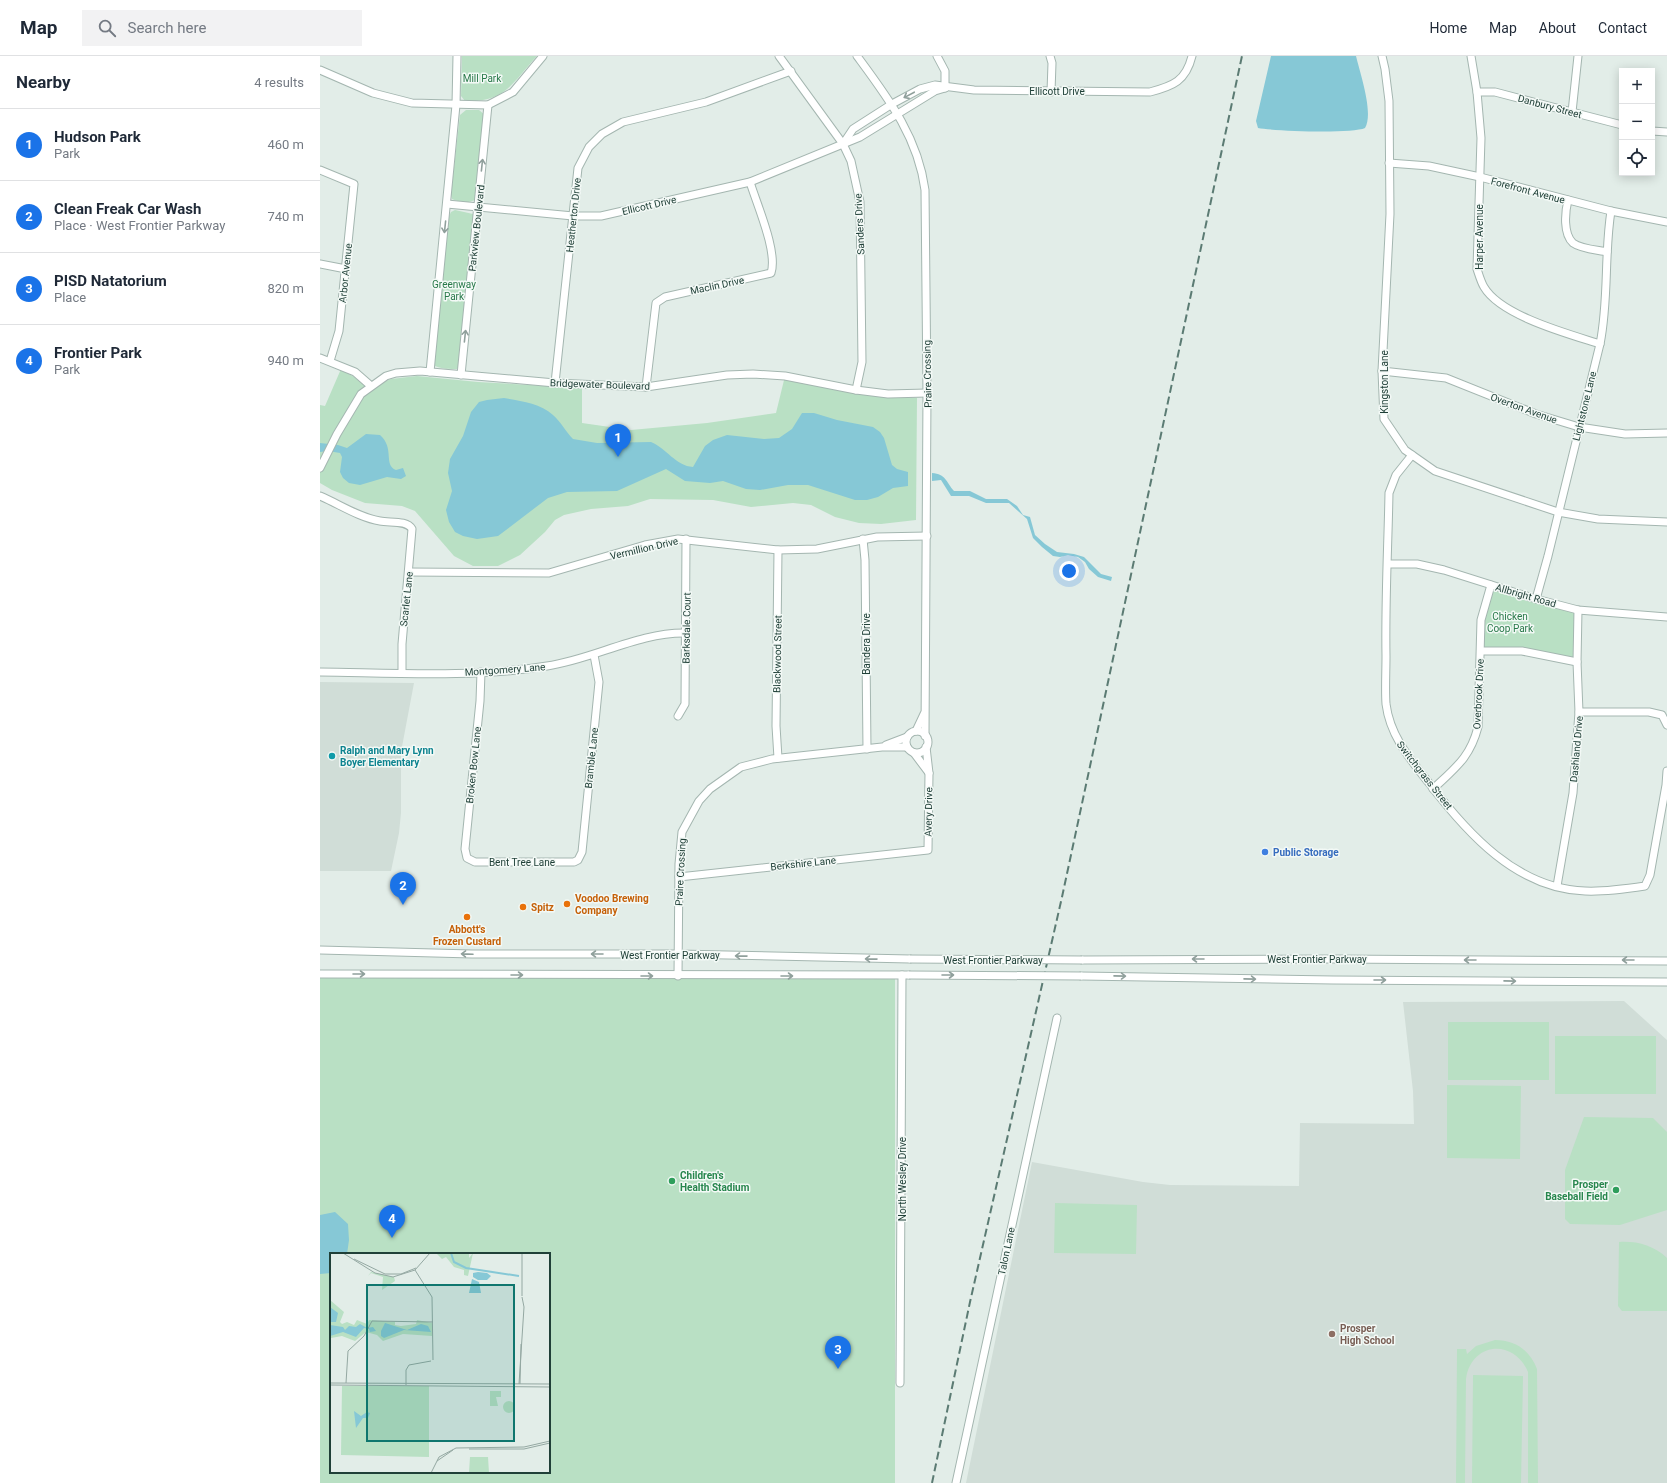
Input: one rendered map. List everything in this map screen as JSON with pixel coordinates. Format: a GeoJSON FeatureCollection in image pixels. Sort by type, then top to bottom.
{"type":"FeatureCollection","features":[{"type":"Feature","properties":{"kind":"street"},"geometry":{"type":"LineString","coordinates":[[430,372],[456,105],[457,56]]}},
{"type":"Feature","properties":{"kind":"street"},"geometry":{"type":"LineString","coordinates":[[320,70],[373,94],[412,103],[488,105],[513,92],[543,56]]}},
{"type":"Feature","properties":{"kind":"street","name":"Sanders Drive"},"geometry":{"type":"LineString","coordinates":[[780,56],[843,144],[850,161],[860,202],[862,362],[856,390]]}},
{"type":"Feature","properties":{"kind":"street","name":"Praire Crossing"},"geometry":{"type":"LineString","coordinates":[[857,56],[898,114],[922,167],[925,190],[927,393],[926,736]]}},
{"type":"Feature","properties":{"kind":"street"},"geometry":{"type":"LineString","coordinates":[[938,56],[945,71],[945,88]]}},
{"type":"Feature","properties":{"kind":"street"},"geometry":{"type":"LineString","coordinates":[[1050,56],[1052,63],[1051,92]]}},
{"type":"Feature","properties":{"kind":"street","name":"Ellicott Drive"},"geometry":{"type":"LineString","coordinates":[[843,144],[853,129],[892,104],[920,89],[935,85],[945,88],[1051,92],[1150,92],[1168,87],[1179,80],[1189,68],[1192,56]]}},
{"type":"Feature","properties":{"kind":"street","name":"Kingston Lane"},"geometry":{"type":"LineString","coordinates":[[1382,56],[1389,101],[1390,214],[1382,371],[1384,419],[1405,450],[1435,471],[1558,512],[1598,519],[1667,522]]}},
{"type":"Feature","properties":{"kind":"street","name":"Harper Avenue"},"geometry":{"type":"LineString","coordinates":[[1471,56],[1477,92],[1481,138],[1477,270],[1484,287],[1500,303],[1525,317],[1561,332],[1600,344]]}},
{"type":"Feature","properties":{"kind":"street"},"geometry":{"type":"LineString","coordinates":[[1572,112],[1578,56]]}},
{"type":"Feature","properties":{"kind":"street","name":"Heatherton Drive"},"geometry":{"type":"LineString","coordinates":[[555,383],[578,168],[589,148],[602,134],[623,122],[706,102],[791,71]]}},
{"type":"Feature","properties":{"kind":"street","name":"Ellicott Drive"},"geometry":{"type":"LineString","coordinates":[[447,204],[573,216],[601,216],[750,182],[860,137],[935,91],[945,88]]}},
{"type":"Feature","properties":{"kind":"street","name":"Danbury Street"},"geometry":{"type":"LineString","coordinates":[[1477,92],[1495,92],[1619,124]]}},
{"type":"Feature","properties":{"kind":"street","name":"Parkview Boulevard"},"geometry":{"type":"LineString","coordinates":[[461,375],[488,105]]}},
{"type":"Feature","properties":{"kind":"street"},"geometry":{"type":"LineString","coordinates":[[1655,131],[1667,132]]}},
{"type":"Feature","properties":{"kind":"street","name":"Forefront Avenue"},"geometry":{"type":"LineString","coordinates":[[1389,163],[1429,166],[1480,177],[1611,211],[1667,222]]}},
{"type":"Feature","properties":{"kind":"street","name":"Arbor Avenue"},"geometry":{"type":"LineString","coordinates":[[320,170],[354,184],[339,331],[330,361]]}},
{"type":"Feature","properties":{"kind":"street","name":"Maclin Drive"},"geometry":{"type":"LineString","coordinates":[[646,387],[656,303],[665,296],[771,273],[773,266],[772,250],[750,182]]}},
{"type":"Feature","properties":{"kind":"street"},"geometry":{"type":"LineString","coordinates":[[1568,200],[1565,212],[1569,238],[1575,244],[1607,252]]}},
{"type":"Feature","properties":{"kind":"street","name":"Lightstone Lane"},"geometry":{"type":"LineString","coordinates":[[1536,599],[1548,556],[1605,321],[1607,252],[1611,211]]}},
{"type":"Feature","properties":{"kind":"street"},"geometry":{"type":"LineString","coordinates":[[320,264],[346,269]]}},
{"type":"Feature","properties":{"kind":"street"},"geometry":{"type":"LineString","coordinates":[[320,358],[355,372],[371,386]]}},
{"type":"Feature","properties":{"kind":"street","name":"Overton Avenue"},"geometry":{"type":"LineString","coordinates":[[1382,371],[1446,378],[1536,414],[1579,427],[1625,434],[1667,433]]}},
{"type":"Feature","properties":{"kind":"street","name":"Bridgewater Boulevard"},"geometry":{"type":"LineString","coordinates":[[320,468],[337,434],[361,394],[386,376],[396,373],[430,372],[555,383],[646,387],[726,375],[754,374],[785,376],[856,390],[888,394],[927,393]]}},
{"type":"Feature","properties":{"kind":"street","name":"Switchgrass Street"},"geometry":{"type":"LineString","coordinates":[[1412,455],[1396,475],[1389,493],[1385,630],[1386,705],[1399,744],[1433,789],[1492,854],[1525,875],[1557,886],[1584,891],[1609,891],[1645,886],[1650,875],[1667,786]]}},
{"type":"Feature","properties":{"kind":"street","name":"Scarlet Lane"},"geometry":{"type":"LineString","coordinates":[[320,496],[367,518],[411,526],[413,534],[402,644],[402,672]]}},
{"type":"Feature","properties":{"kind":"street","name":"Vermillion Drive"},"geometry":{"type":"LineString","coordinates":[[409,572],[549,573],[645,545],[686,538],[738,547],[778,550],[817,549],[877,537],[927,536]]}},
{"type":"Feature","properties":{"kind":"street","name":"Barksdale Court"},"geometry":{"type":"LineString","coordinates":[[678,716],[685,704],[686,538]]}},
{"type":"Feature","properties":{"kind":"street","name":"Bandera Drive"},"geometry":{"type":"LineString","coordinates":[[863,539],[866,560],[867,749]]}},
{"type":"Feature","properties":{"kind":"street","name":"Blackwood Street"},"geometry":{"type":"LineString","coordinates":[[778,550],[776,726],[778,758]]}},
{"type":"Feature","properties":{"kind":"street","name":"Allbright Road"},"geometry":{"type":"LineString","coordinates":[[1388,564],[1417,564],[1431,567],[1536,599],[1578,610],[1667,617]]}},
{"type":"Feature","properties":{"kind":"street","name":"Overbrook Drive"},"geometry":{"type":"LineString","coordinates":[[1433,789],[1464,759],[1474,742],[1478,727],[1481,620],[1490,585]]}},
{"type":"Feature","properties":{"kind":"street","name":"Dashland Drive"},"geometry":{"type":"LineString","coordinates":[[1557,886],[1573,793],[1579,712],[1578,610]]}},
{"type":"Feature","properties":{"kind":"street","name":"Montgomery Lane"},"geometry":{"type":"LineString","coordinates":[[320,672],[480,672],[543,667],[594,655],[657,635],[686,633]]}},
{"type":"Feature","properties":{"kind":"street"},"geometry":{"type":"LineString","coordinates":[[1481,651],[1522,650],[1578,662]]}},
{"type":"Feature","properties":{"kind":"street","name":"Bramble Lane"},"geometry":{"type":"LineString","coordinates":[[578,860],[582,852],[599,682],[594,655]]}},
{"type":"Feature","properties":{"kind":"street","name":"Broken Bow Lane"},"geometry":{"type":"LineString","coordinates":[[467,858],[465,849],[480,701],[480,672]]}},
{"type":"Feature","properties":{"kind":"street","name":"Praire Crossing"},"geometry":{"type":"LineString","coordinates":[[916,731],[925,710]]}},
{"type":"Feature","properties":{"kind":"street"},"geometry":{"type":"LineString","coordinates":[[1579,712],[1649,712],[1662,714],[1667,725]]}},
{"type":"Feature","properties":{"kind":"street"},"geometry":{"type":"LineString","coordinates":[[916,731],[926,736],[926,747],[921,752],[914,752],[907,747],[907,737],[911,733],[916,731]]}},
{"type":"Feature","properties":{"kind":"street","name":"Praire Crossing"},"geometry":{"type":"LineString","coordinates":[[882,747],[907,737]]}},
{"type":"Feature","properties":{"kind":"street","name":"Praire Crossing"},"geometry":{"type":"LineString","coordinates":[[678,976],[679,877],[682,832],[699,801],[718,782],[741,767],[778,758],[882,747],[907,747]]}},
{"type":"Feature","properties":{"kind":"street","name":"Avery Drive"},"geometry":{"type":"LineString","coordinates":[[926,747],[929,773],[928,850]]}},
{"type":"Feature","properties":{"kind":"street","name":"Avery Drive"},"geometry":{"type":"LineString","coordinates":[[914,752],[929,773]]}},
{"type":"Feature","properties":{"kind":"street"},"geometry":{"type":"LineString","coordinates":[[1667,771],[1667,786]]}},
{"type":"Feature","properties":{"kind":"street","name":"Berkshire Lane"},"geometry":{"type":"LineString","coordinates":[[679,877],[928,850]]}},
{"type":"Feature","properties":{"kind":"street","name":"Bent Tree Lane"},"geometry":{"type":"LineString","coordinates":[[467,858],[475,862],[569,862],[578,860]]}},
{"type":"Feature","properties":{"kind":"street","name":"West Frontier Parkway"},"geometry":{"type":"LineString","coordinates":[[320,950],[472,954],[678,954],[910,959],[1667,961]]}},
{"type":"Feature","properties":{"kind":"street","name":"West Frontier Parkway"},"geometry":{"type":"LineString","coordinates":[[320,974],[1081,976],[1667,982]]}},
{"type":"Feature","properties":{"kind":"street","name":"North Wesley Drive"},"geometry":{"type":"LineString","coordinates":[[900,1383],[906,975]]}},
{"type":"Feature","properties":{"kind":"street","name":"Talon Lane"},"geometry":{"type":"LineString","coordinates":[[956,1483],[1057,1018]]}},
{"type":"Feature","properties":{"kind":"shaded area"},"geometry":{"type":"Polygon","coordinates":[[[320,682],[414,683],[401,752],[401,813],[399,833],[391,871],[320,871],[320,682]]]}},
{"type":"Feature","properties":{"kind":"shaded area","name":"Prosper High School"},"geometry":{"type":"Polygon","coordinates":[[[1624,1001],[1667,1040],[1667,1483],[966,1483],[1032,1162],[1143,1182],[1170,1185],[1299,1186],[1300,1123],[1414,1124],[1413,1091],[1403,1002],[1624,1001]]]}},
{"type":"Feature","properties":{"kind":"green space","name":"Mill Park"},"geometry":{"type":"Polygon","coordinates":[[[462,56],[537,56],[507,89],[499,94],[490,98],[465,101],[461,96],[462,56]]]}},
{"type":"Feature","properties":{"kind":"green space"},"geometry":{"type":"Polygon","coordinates":[[[466,110],[479,110],[486,116],[476,199],[471,202],[452,199],[451,194],[460,115],[466,110]]]}},
{"type":"Feature","properties":{"kind":"green space","name":"Greenway Park"},"geometry":{"type":"Polygon","coordinates":[[[455,210],[473,214],[474,218],[460,365],[457,369],[446,369],[435,366],[434,362],[449,216],[451,212],[455,210]]]}},
{"type":"Feature","properties":{"kind":"green space"},"geometry":{"type":"Polygon","coordinates":[[[341,369],[359,380],[368,388],[391,379],[417,376],[478,382],[582,388],[582,423],[631,430],[707,423],[776,413],[785,376],[874,396],[917,398],[916,520],[881,524],[859,523],[835,517],[811,505],[793,503],[751,507],[713,500],[650,499],[628,506],[591,509],[564,515],[555,520],[545,532],[520,555],[498,566],[473,566],[454,556],[415,511],[402,506],[365,503],[332,490],[320,483],[320,405],[325,406],[341,369]]]}},
{"type":"Feature","properties":{"kind":"green space","name":"Chicken Coop Park"},"geometry":{"type":"Polygon","coordinates":[[[1491,585],[1578,610],[1577,662],[1538,653],[1481,651],[1481,620],[1491,585]]]}},
{"type":"Feature","properties":{"kind":"green space"},"geometry":{"type":"Polygon","coordinates":[[[320,976],[895,977],[895,1483],[320,1483],[320,976]]]}},
{"type":"Feature","properties":{"kind":"green space"},"geometry":{"type":"Polygon","coordinates":[[[1448,1022],[1549,1022],[1549,1080],[1448,1080],[1448,1022]]]}},
{"type":"Feature","properties":{"kind":"green space"},"geometry":{"type":"Polygon","coordinates":[[[1555,1036],[1656,1036],[1656,1094],[1555,1094],[1555,1036]]]}},
{"type":"Feature","properties":{"kind":"green space"},"geometry":{"type":"Polygon","coordinates":[[[1447,1085],[1521,1086],[1520,1159],[1447,1158],[1447,1085]]]}},
{"type":"Feature","properties":{"kind":"green space","name":"Prosper Baseball Field"},"geometry":{"type":"Polygon","coordinates":[[[1584,1117],[1653,1118],[1667,1132],[1667,1210],[1620,1225],[1570,1224],[1565,1219],[1565,1170],[1584,1117]]]}},
{"type":"Feature","properties":{"kind":"green space"},"geometry":{"type":"Polygon","coordinates":[[[1055,1203],[1137,1205],[1136,1254],[1054,1253],[1055,1203]]]}},
{"type":"Feature","properties":{"kind":"green space"},"geometry":{"type":"Polygon","coordinates":[[[1619,1242],[1632,1242],[1650,1247],[1667,1258],[1667,1311],[1622,1311],[1618,1306],[1619,1242]]]}},
{"type":"Feature","properties":{"kind":"green space"},"geometry":{"type":"Polygon","coordinates":[[[1495,1340],[1502,1340],[1521,1347],[1530,1356],[1537,1369],[1538,1483],[1528,1483],[1528,1372],[1522,1361],[1513,1354],[1504,1350],[1494,1349],[1484,1352],[1476,1358],[1470,1367],[1466,1379],[1465,1483],[1456,1483],[1457,1349],[1466,1349],[1467,1354],[1476,1346],[1495,1340]]]}},
{"type":"Feature","properties":{"kind":"green space"},"geometry":{"type":"Polygon","coordinates":[[[1473,1375],[1523,1376],[1521,1483],[1472,1483],[1473,1375]]]}},
{"type":"Feature","properties":{"kind":"water"},"geometry":{"type":"Polygon","coordinates":[[[1271,56],[1356,56],[1367,103],[1368,113],[1365,128],[1345,131],[1295,131],[1258,128],[1256,121],[1271,56]]]}},
{"type":"Feature","properties":{"kind":"water"},"geometry":{"type":"Polygon","coordinates":[[[504,398],[530,403],[548,411],[556,418],[573,439],[597,443],[651,442],[662,448],[681,464],[693,467],[705,446],[713,440],[727,435],[764,439],[779,438],[792,429],[802,413],[814,413],[837,420],[873,427],[880,432],[884,438],[892,465],[897,469],[908,472],[908,486],[893,488],[878,497],[867,500],[855,500],[808,485],[788,485],[760,490],[746,489],[723,481],[710,483],[685,481],[666,469],[617,491],[567,492],[548,498],[498,536],[477,539],[463,536],[455,532],[449,522],[446,510],[452,491],[448,473],[450,459],[463,436],[471,412],[479,402],[504,398]]]}},
{"type":"Feature","properties":{"kind":"water"},"geometry":{"type":"Polygon","coordinates":[[[366,434],[380,435],[387,445],[389,460],[392,468],[396,470],[403,468],[406,476],[401,479],[387,477],[360,485],[349,483],[343,478],[340,472],[342,457],[340,453],[328,451],[320,452],[320,443],[338,445],[347,448],[366,434]]]}},
{"type":"Feature","properties":{"kind":"water"},"geometry":{"type":"Polygon","coordinates":[[[932,473],[943,477],[954,491],[970,491],[986,499],[1007,499],[1017,506],[1023,515],[1030,517],[1035,535],[1045,544],[1057,552],[1084,557],[1101,574],[1112,577],[1111,581],[1098,577],[1089,569],[1085,562],[1078,557],[1068,555],[1060,557],[1053,556],[1033,538],[1027,519],[1009,503],[986,503],[969,496],[951,496],[941,480],[932,481],[932,473]]]}},
{"type":"Feature","properties":{"kind":"water"},"geometry":{"type":"Polygon","coordinates":[[[335,1212],[348,1224],[349,1240],[347,1253],[330,1253],[330,1273],[320,1274],[320,1215],[335,1212]]]}},
{"type":"Feature","properties":{"kind":"railway"},"geometry":{"type":"LineString","coordinates":[[932,1483],[970,1302],[1062,897],[1242,56]]}},
{"type":"Feature","properties":{"kind":"place","name":"Hudson Park"},"geometry":{"type":"Point","coordinates":[618,457]}},
{"type":"Feature","properties":{"kind":"place","name":"Ralph and Mary Lynn Boyer Elementary"},"geometry":{"type":"Point","coordinates":[332,756]}},
{"type":"Feature","properties":{"kind":"place","name":"Public Storage"},"geometry":{"type":"Point","coordinates":[1265,852]}},
{"type":"Feature","properties":{"kind":"place","name":"Voodoo Brewing Company"},"geometry":{"type":"Point","coordinates":[567,904]}},
{"type":"Feature","properties":{"kind":"place","name":"Clean Freak Car Wash"},"geometry":{"type":"Point","coordinates":[403,905]}},
{"type":"Feature","properties":{"kind":"place","name":"Spitz"},"geometry":{"type":"Point","coordinates":[523,907]}},
{"type":"Feature","properties":{"kind":"place","name":"Abbott's Frozen Custard"},"geometry":{"type":"Point","coordinates":[467,917]}},
{"type":"Feature","properties":{"kind":"place","name":"Children's Health Stadium"},"geometry":{"type":"Point","coordinates":[672,1181]}},
{"type":"Feature","properties":{"kind":"place","name":"Prosper Baseball Field"},"geometry":{"type":"Point","coordinates":[1616,1190]}},
{"type":"Feature","properties":{"kind":"place","name":"Frontier Park"},"geometry":{"type":"Point","coordinates":[392,1238]}},
{"type":"Feature","properties":{"kind":"place","name":"Prosper High School"},"geometry":{"type":"Point","coordinates":[1332,1334]}},
{"type":"Feature","properties":{"kind":"place","name":"PISD Natatorium"},"geometry":{"type":"Point","coordinates":[838,1369]}}]}
